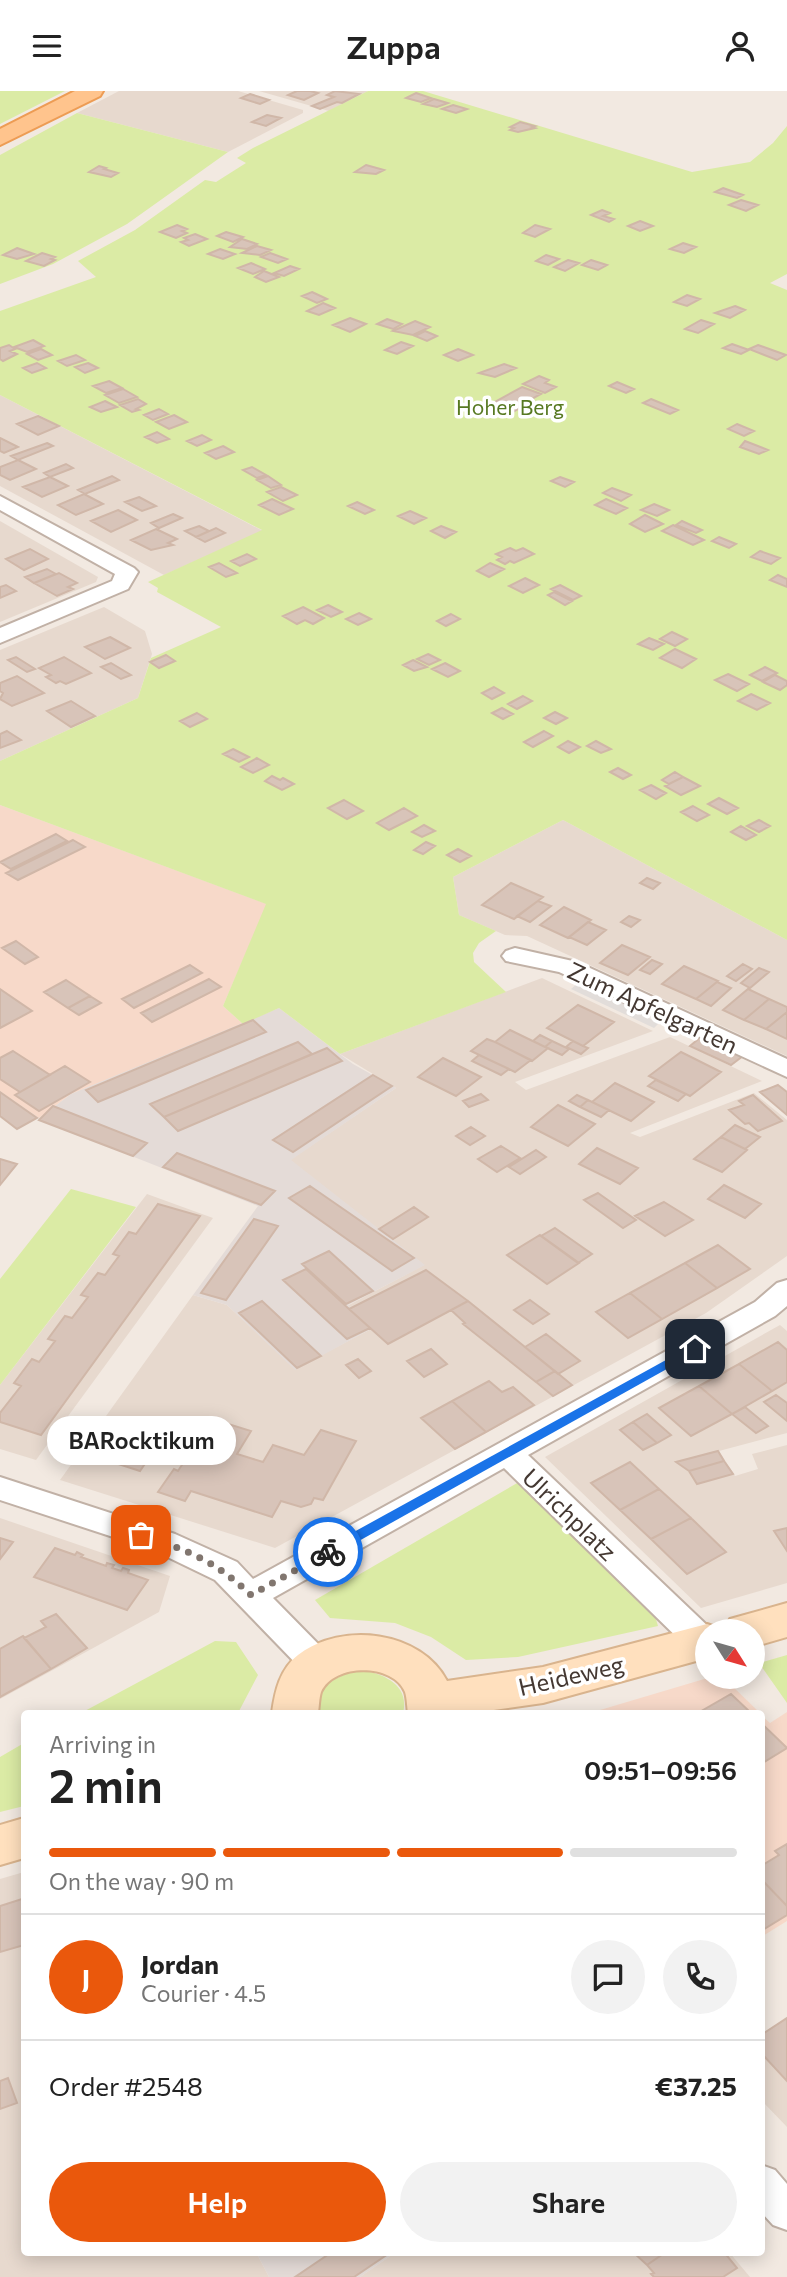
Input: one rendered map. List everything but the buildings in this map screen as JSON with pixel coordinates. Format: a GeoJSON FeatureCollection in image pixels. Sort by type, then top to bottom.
{"type":"FeatureCollection","features":[{"type":"Feature","properties":{"kind":"main road"},"geometry":{"type":"LineString","coordinates":[[0,138],[92,91]]}},
{"type":"Feature","properties":{"kind":"street"},"geometry":{"type":"LineString","coordinates":[[0,502],[127,572],[121,585],[0,636]]}},
{"type":"Feature","properties":{"kind":"street","name":"Zum Apfelgarten"},"geometry":{"type":"LineString","coordinates":[[515,956],[568,967],[787,1069]]}},
{"type":"Feature","properties":{"kind":"street"},"geometry":{"type":"LineString","coordinates":[[507,1453],[765,1309],[787,1290]]}},
{"type":"Feature","properties":{"kind":"street","name":"Ulrichplatz"},"geometry":{"type":"LineString","coordinates":[[251,1595],[507,1453],[696,1619]]}},
{"type":"Feature","properties":{"kind":"street"},"geometry":{"type":"LineString","coordinates":[[0,1488],[198,1556],[226,1571],[318,1665]]}},
{"type":"Feature","properties":{"kind":"street","name":"Heideweg"},"geometry":{"type":"LineString","coordinates":[[765,1626],[787,1620]]}},
{"type":"Feature","properties":{"kind":"street","name":"Heideweg"},"geometry":{"type":"LineString","coordinates":[[432,1707],[543,1685],[695,1644]]}},
{"type":"Feature","properties":{"kind":"street"},"geometry":{"type":"LineString","coordinates":[[295,1710],[297,1689],[306,1676],[318,1665],[337,1656],[357,1652],[379,1653],[399,1659],[415,1670],[426,1684],[432,1707]]}},
{"type":"Feature","properties":{"kind":"street"},"geometry":{"type":"LineString","coordinates":[[0,1845],[21,1839]]}},
{"type":"Feature","properties":{"kind":"street"},"geometry":{"type":"LineString","coordinates":[[765,2187],[787,2212]]}},
{"type":"Feature","properties":{"kind":"shaded area"},"geometry":{"type":"Polygon","coordinates":[[[119,91],[238,91],[303,110],[303,113],[228,152],[77,113],[119,91]]]}},
{"type":"Feature","properties":{"kind":"shaded area"},"geometry":{"type":"Polygon","coordinates":[[[259,91],[368,91],[329,111],[259,91]]]}},
{"type":"Feature","properties":{"kind":"shaded area"},"geometry":{"type":"Polygon","coordinates":[[[0,395],[263,531],[164,575],[0,486],[0,395]]]}},
{"type":"Feature","properties":{"kind":"shaded area"},"geometry":{"type":"Polygon","coordinates":[[[0,521],[98,577],[96,582],[0,622],[0,521]]]}},
{"type":"Feature","properties":{"kind":"shaded area"},"geometry":{"type":"Polygon","coordinates":[[[104,607],[145,631],[152,654],[138,698],[0,761],[0,650],[104,607]]]}},
{"type":"Feature","properties":{"kind":"shaded area"},"geometry":{"type":"Polygon","coordinates":[[[0,805],[267,904],[223,1006],[243,1024],[71,1094],[39,1118],[0,1091],[0,805]]]}},
{"type":"Feature","properties":{"kind":"shaded area"},"geometry":{"type":"Polygon","coordinates":[[[563,820],[787,940],[787,1056],[527,936],[505,935],[459,915],[453,877],[563,820]]]}},
{"type":"Feature","properties":{"kind":"shaded area"},"geometry":{"type":"Polygon","coordinates":[[[542,978],[653,1031],[515,1082],[526,1090],[670,1037],[762,1081],[630,1133],[640,1137],[754,1093],[787,1120],[787,1256],[706,1313],[275,1548],[60,1480],[193,1295],[227,1305],[295,1369],[371,1329],[347,1306],[424,1265],[290,1160],[396,1088],[340,1054],[542,978]]]}},
{"type":"Feature","properties":{"kind":"shaded area"},"geometry":{"type":"Polygon","coordinates":[[[583,979],[650,1011],[645,1016],[659,1023],[654,1028],[571,989],[583,979]]]}},
{"type":"Feature","properties":{"kind":"shaded area"},"geometry":{"type":"Polygon","coordinates":[[[279,1008],[353,1064],[396,1088],[291,1160],[425,1265],[348,1305],[371,1329],[295,1370],[227,1305],[193,1295],[258,1206],[38,1119],[71,1094],[279,1008]]]}},
{"type":"Feature","properties":{"kind":"shaded area"},"geometry":{"type":"Polygon","coordinates":[[[147,1194],[213,1218],[36,1460],[0,1449],[0,1385],[147,1194]]]}},
{"type":"Feature","properties":{"kind":"shaded area"},"geometry":{"type":"Polygon","coordinates":[[[780,1325],[787,1331],[787,1433],[719,1451],[735,1476],[758,1469],[752,1454],[787,1445],[787,1583],[701,1608],[545,1457],[780,1325]]]}},
{"type":"Feature","properties":{"kind":"shaded area"},"geometry":{"type":"Polygon","coordinates":[[[0,1518],[170,1576],[159,1612],[0,1699],[0,1518]]]}},
{"type":"Feature","properties":{"kind":"shaded area"},"geometry":{"type":"Polygon","coordinates":[[[695,1682],[695,1689],[735,1689],[757,1710],[600,1710],[695,1682]]]}},
{"type":"Feature","properties":{"kind":"shaded area"},"geometry":{"type":"Polygon","coordinates":[[[787,1712],[787,1921],[765,1935],[765,1719],[770,1723],[787,1712]]]}},
{"type":"Feature","properties":{"kind":"shaded area"},"geometry":{"type":"Polygon","coordinates":[[[21,1873],[21,2256],[258,2256],[269,2277],[0,2277],[0,1879],[21,1873]]]}},
{"type":"Feature","properties":{"kind":"shaded area"},"geometry":{"type":"Polygon","coordinates":[[[787,2018],[787,2127],[765,2104],[765,2032],[787,2018]]]}},
{"type":"Feature","properties":{"kind":"shaded area"},"geometry":{"type":"Polygon","coordinates":[[[258,2256],[390,2256],[360,2277],[269,2277],[258,2256]]]}},
{"type":"Feature","properties":{"kind":"shaded area"},"geometry":{"type":"Polygon","coordinates":[[[390,2256],[732,2256],[750,2277],[360,2277],[390,2256]]]}},
{"type":"Feature","properties":{"kind":"green space"},"geometry":{"type":"Polygon","coordinates":[[[0,91],[65,91],[0,124],[0,91]]]}},
{"type":"Feature","properties":{"kind":"green space","name":"Hoher Berg"},"geometry":{"type":"Polygon","coordinates":[[[368,91],[423,91],[692,172],[750,162],[773,143],[787,126],[787,274],[770,283],[787,290],[787,940],[563,820],[453,877],[459,915],[496,931],[479,943],[473,953],[474,962],[506,992],[340,1054],[279,1008],[243,1024],[223,1006],[266,904],[0,805],[0,761],[138,698],[151,658],[221,627],[157,592],[158,588],[148,582],[262,530],[0,395],[0,311],[96,277],[78,261],[135,230],[205,180],[216,182],[246,163],[237,158],[253,148],[368,91]]]}},
{"type":"Feature","properties":{"kind":"green space"},"geometry":{"type":"Polygon","coordinates":[[[77,113],[228,152],[127,224],[53,264],[0,284],[0,155],[77,113]]]}},
{"type":"Feature","properties":{"kind":"green space"},"geometry":{"type":"Polygon","coordinates":[[[71,1189],[136,1207],[0,1385],[0,1279],[71,1189]]]}},
{"type":"Feature","properties":{"kind":"green space"},"geometry":{"type":"Polygon","coordinates":[[[519,1482],[655,1616],[658,1626],[518,1657],[466,1660],[431,1637],[395,1623],[330,1618],[315,1600],[519,1482]]]}},
{"type":"Feature","properties":{"kind":"green space"},"geometry":{"type":"Polygon","coordinates":[[[215,1641],[236,1642],[258,1675],[240,1710],[87,1710],[215,1641]]]}},
{"type":"Feature","properties":{"kind":"green space"},"geometry":{"type":"Polygon","coordinates":[[[787,1655],[787,1703],[765,1672],[765,1661],[787,1655]]]}},
{"type":"Feature","properties":{"kind":"green space"},"geometry":{"type":"Polygon","coordinates":[[[362,1670],[387,1678],[403,1695],[403,1710],[319,1710],[319,1695],[323,1689],[345,1675],[362,1670]]]}},
{"type":"Feature","properties":{"kind":"green space"},"geometry":{"type":"Polygon","coordinates":[[[21,1745],[21,1807],[0,1812],[0,1757],[21,1745]]]}},
{"type":"Feature","properties":{"kind":"way so far"},"geometry":{"type":"LineString","coordinates":[[141,1535],[198,1556],[226,1571],[251,1595],[328,1552]]}},
{"type":"Feature","properties":{"kind":"place","name":"BARocktikum"},"geometry":{"type":"Point","coordinates":[141,1535]}},
{"type":"Feature","properties":{"kind":"route"},"geometry":{"type":"LineString","coordinates":[[328,1552],[695,1349]]}}]}
